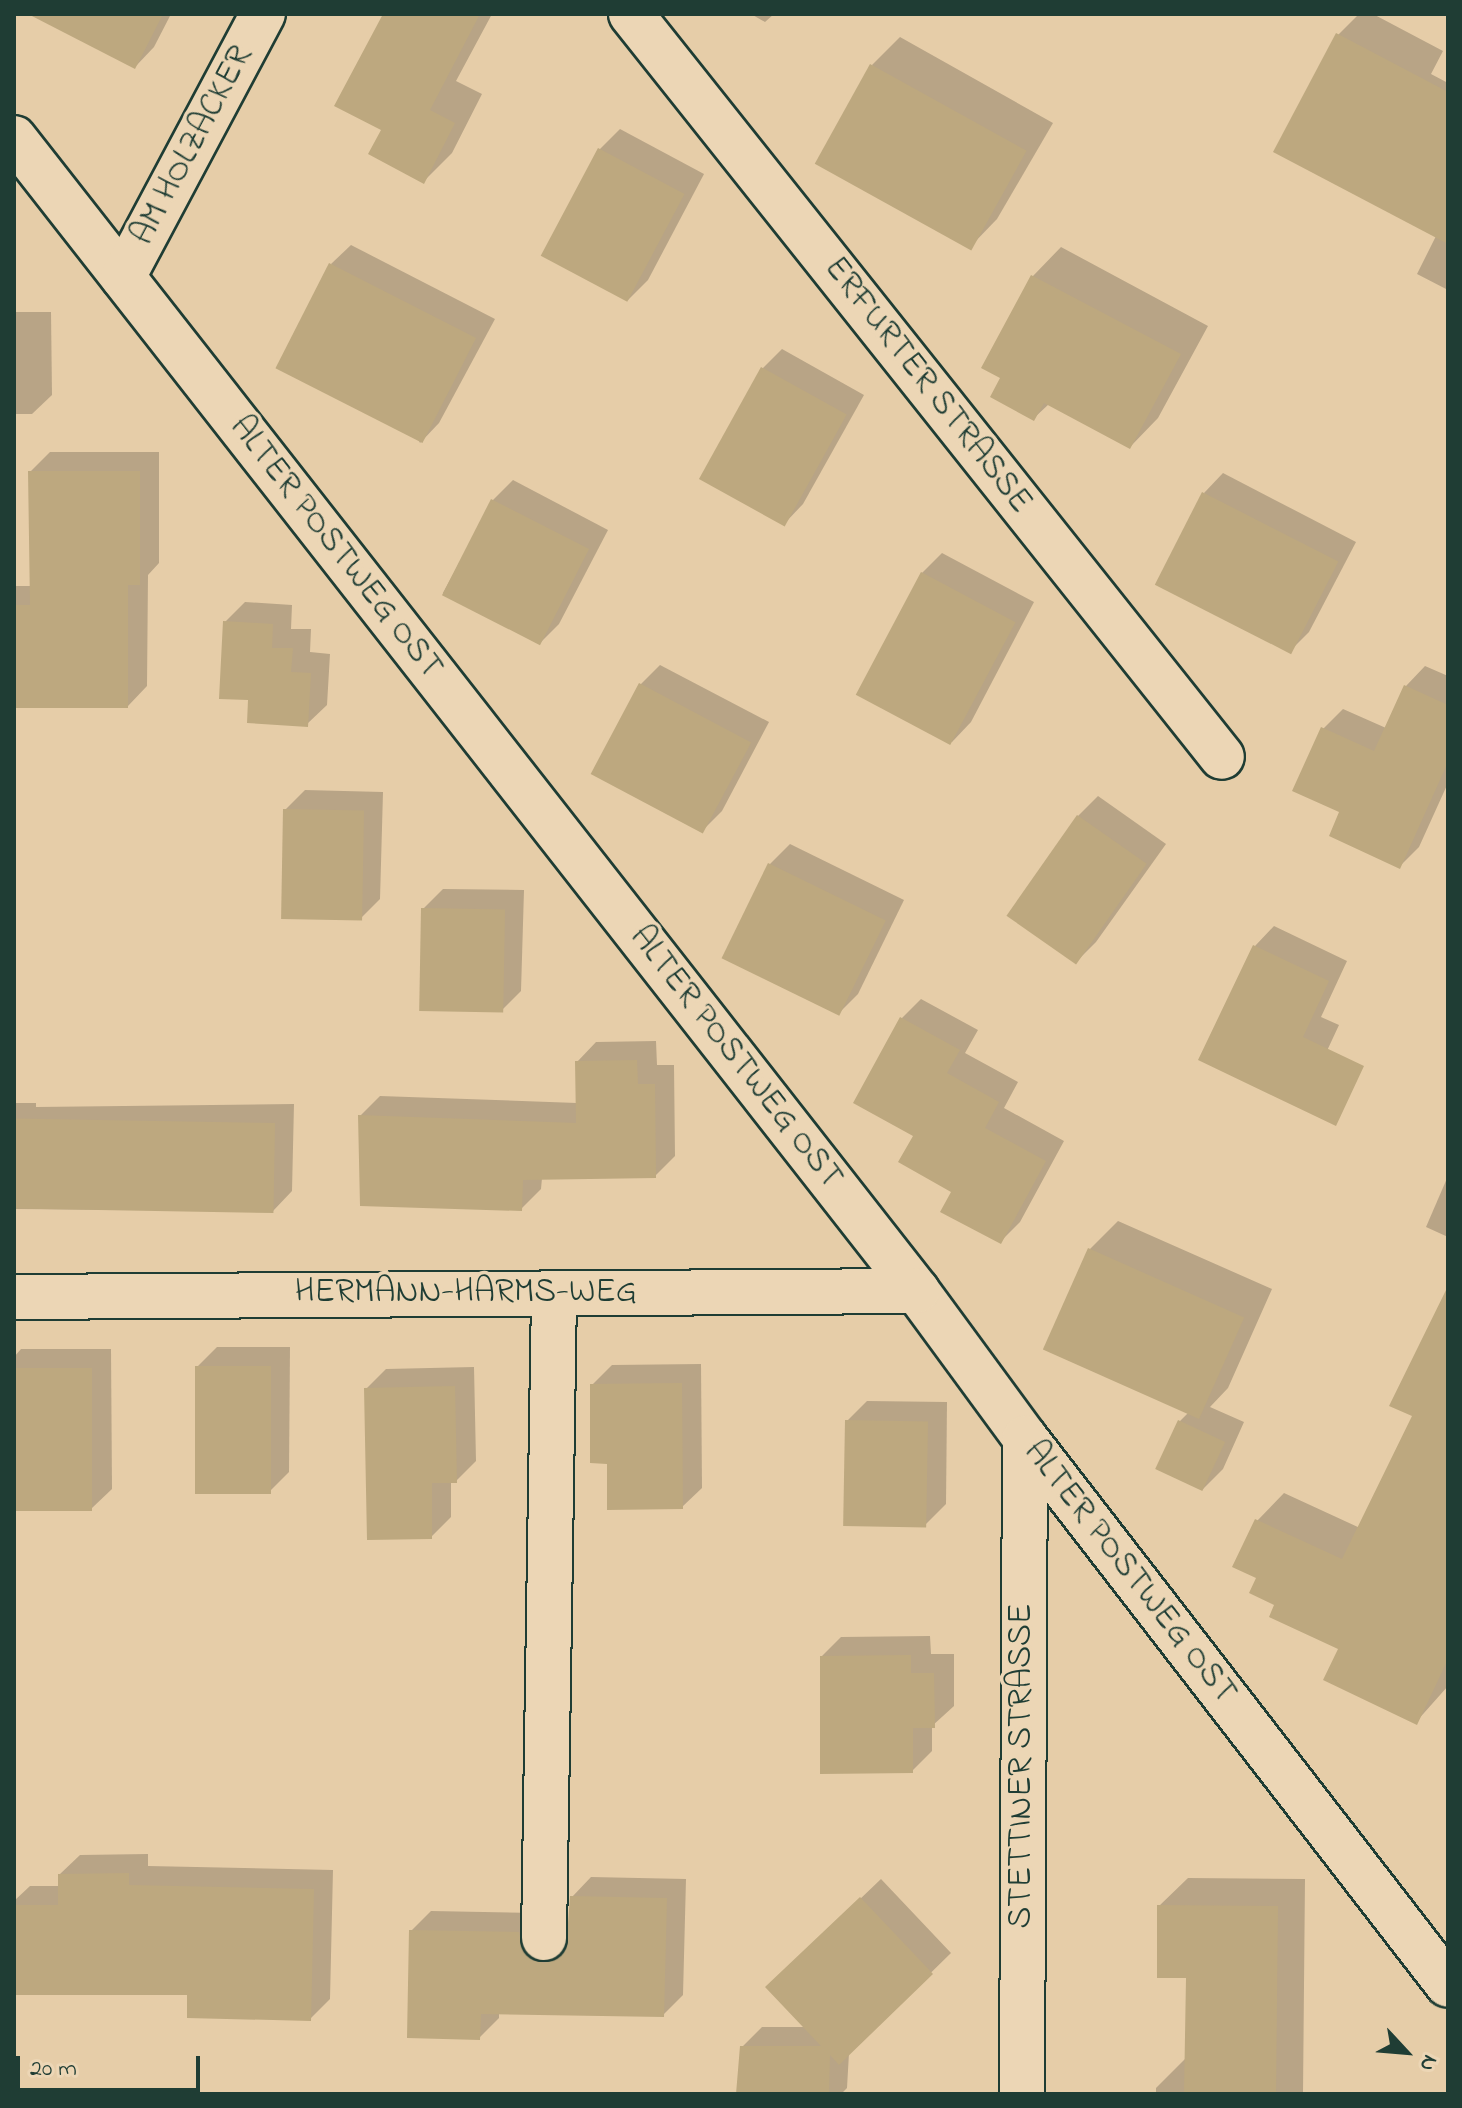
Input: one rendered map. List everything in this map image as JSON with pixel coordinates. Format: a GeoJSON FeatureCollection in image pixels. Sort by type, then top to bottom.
{"type":"FeatureCollection","features":[{"type":"Feature","properties":{"kind":"street","name":"AM HOLZACKER"},"geometry":{"type":"LineString","coordinates":[[123,277],[263,14]]}},
{"type":"Feature","properties":{"kind":"street","name":"ERFURTER STRASSE"},"geometry":{"type":"LineString","coordinates":[[631,14],[1222,757]]}},
{"type":"Feature","properties":{"kind":"street","name":"ALTER POSTWEG OST"},"geometry":{"type":"LineString","coordinates":[[14,138],[917,1291],[1025,1438],[1448,1985]]}},
{"type":"Feature","properties":{"kind":"street","name":"HERMANN-HARMS-WEG"},"geometry":{"type":"LineString","coordinates":[[14,1297],[917,1291]]}},
{"type":"Feature","properties":{"kind":"street"},"geometry":{"type":"LineString","coordinates":[[544,1938],[554,1294]]}},
{"type":"Feature","properties":{"kind":"street","name":"STETTINER STRASSE"},"geometry":{"type":"LineString","coordinates":[[1022,2094],[1025,1438]]}},
{"type":"Feature","properties":{"kind":"building"},"geometry":{"type":"Polygon","coordinates":[[[28,14],[163,14],[135,69],[28,14]]]}},
{"type":"Feature","properties":{"kind":"building"},"geometry":{"type":"Polygon","coordinates":[[[383,14],[480,14],[430,110],[455,123],[424,184],[368,154],[381,130],[334,106],[383,14]]]}},
{"type":"Feature","properties":{"kind":"building"},"geometry":{"type":"Polygon","coordinates":[[[1336,33],[1448,92],[1448,244],[1273,152],[1336,33]]]}},
{"type":"Feature","properties":{"kind":"building"},"geometry":{"type":"Polygon","coordinates":[[[870,64],[1027,151],[971,250],[815,164],[870,64]]]}},
{"type":"Feature","properties":{"kind":"building"},"geometry":{"type":"Polygon","coordinates":[[[598,148],[685,194],[627,302],[541,256],[598,148]]]}},
{"type":"Feature","properties":{"kind":"building"},"geometry":{"type":"Polygon","coordinates":[[[329,263],[476,338],[422,443],[275,368],[329,263]]]}},
{"type":"Feature","properties":{"kind":"building"},"geometry":{"type":"Polygon","coordinates":[[[1031,275],[1181,354],[1130,449],[1044,403],[1034,421],[990,397],[1000,378],[981,368],[1031,275]]]}},
{"type":"Feature","properties":{"kind":"building"},"geometry":{"type":"Polygon","coordinates":[[[761,367],[847,415],[785,526],[699,479],[761,367]]]}},
{"type":"Feature","properties":{"kind":"building"},"geometry":{"type":"Polygon","coordinates":[[[28,471],[140,471],[140,585],[128,585],[128,708],[14,708],[14,605],[30,605],[28,471]]]}},
{"type":"Feature","properties":{"kind":"building"},"geometry":{"type":"Polygon","coordinates":[[[1202,492],[1338,561],[1291,654],[1155,585],[1202,492]]]}},
{"type":"Feature","properties":{"kind":"building"},"geometry":{"type":"Polygon","coordinates":[[[491,499],[589,549],[540,645],[442,595],[491,499]]]}},
{"type":"Feature","properties":{"kind":"building"},"geometry":{"type":"Polygon","coordinates":[[[921,572],[1015,622],[950,745],[856,695],[921,572]]]}},
{"type":"Feature","properties":{"kind":"building"},"geometry":{"type":"Polygon","coordinates":[[[223,621],[273,624],[272,648],[293,648],[291,672],[311,673],[308,727],[247,723],[248,700],[219,699],[223,621]]]}},
{"type":"Feature","properties":{"kind":"building"},"geometry":{"type":"Polygon","coordinates":[[[639,683],[751,743],[703,834],[591,774],[639,683]]]}},
{"type":"Feature","properties":{"kind":"building"},"geometry":{"type":"Polygon","coordinates":[[[1404,685],[1448,705],[1448,762],[1400,869],[1329,836],[1339,812],[1292,791],[1321,727],[1374,751],[1404,685]]]}},
{"type":"Feature","properties":{"kind":"building"},"geometry":{"type":"Polygon","coordinates":[[[283,809],[364,810],[362,920],[281,919],[283,809]]]}},
{"type":"Feature","properties":{"kind":"building"},"geometry":{"type":"Polygon","coordinates":[[[1077,815],[1147,864],[1076,965],[1006,916],[1077,815]]]}},
{"type":"Feature","properties":{"kind":"building"},"geometry":{"type":"Polygon","coordinates":[[[768,863],[886,920],[839,1016],[722,958],[768,863]]]}},
{"type":"Feature","properties":{"kind":"building"},"geometry":{"type":"Polygon","coordinates":[[[421,908],[505,909],[503,1012],[419,1011],[421,908]]]}},
{"type":"Feature","properties":{"kind":"building"},"geometry":{"type":"Polygon","coordinates":[[[1253,945],[1329,981],[1303,1037],[1364,1066],[1336,1126],[1198,1060],[1253,945]]]}},
{"type":"Feature","properties":{"kind":"building"},"geometry":{"type":"Polygon","coordinates":[[[900,1017],[960,1050],[947,1073],[999,1102],[985,1128],[1046,1161],[1001,1244],[940,1212],[951,1192],[898,1162],[913,1136],[853,1103],[900,1017]]]}},
{"type":"Feature","properties":{"kind":"building"},"geometry":{"type":"Polygon","coordinates":[[[637,1060],[638,1084],[655,1084],[656,1178],[523,1180],[522,1211],[360,1206],[358,1115],[576,1123],[575,1061],[637,1060]]]}},
{"type":"Feature","properties":{"kind":"building"},"geometry":{"type":"Polygon","coordinates":[[[14,1118],[275,1123],[273,1213],[14,1208],[14,1118]]]}},
{"type":"Feature","properties":{"kind":"building"},"geometry":{"type":"Polygon","coordinates":[[[1088,1248],[1244,1318],[1199,1419],[1043,1349],[1088,1248]]]}},
{"type":"Feature","properties":{"kind":"building"},"geometry":{"type":"Polygon","coordinates":[[[1448,1286],[1448,1659],[1417,1725],[1323,1680],[1338,1649],[1269,1617],[1274,1605],[1249,1593],[1256,1578],[1232,1567],[1255,1519],[1342,1559],[1412,1416],[1389,1406],[1448,1286]]]}},
{"type":"Feature","properties":{"kind":"building"},"geometry":{"type":"Polygon","coordinates":[[[195,1366],[271,1366],[271,1494],[195,1494],[195,1366]]]}},
{"type":"Feature","properties":{"kind":"building"},"geometry":{"type":"Polygon","coordinates":[[[14,1368],[92,1368],[92,1511],[14,1511],[14,1368]]]}},
{"type":"Feature","properties":{"kind":"building"},"geometry":{"type":"Polygon","coordinates":[[[682,1383],[683,1509],[607,1510],[607,1464],[590,1463],[590,1384],[682,1383]]]}},
{"type":"Feature","properties":{"kind":"building"},"geometry":{"type":"Polygon","coordinates":[[[455,1386],[457,1483],[432,1483],[432,1539],[367,1540],[364,1388],[455,1386]]]}},
{"type":"Feature","properties":{"kind":"building"},"geometry":{"type":"Polygon","coordinates":[[[845,1420],[928,1421],[926,1527],[843,1526],[845,1420]]]}},
{"type":"Feature","properties":{"kind":"building"},"geometry":{"type":"Polygon","coordinates":[[[1178,1420],[1225,1442],[1202,1491],[1155,1469],[1178,1420]]]}},
{"type":"Feature","properties":{"kind":"building"},"geometry":{"type":"Polygon","coordinates":[[[911,1655],[911,1673],[934,1673],[935,1728],[913,1728],[913,1773],[820,1774],[820,1656],[911,1655]]]}},
{"type":"Feature","properties":{"kind":"building"},"geometry":{"type":"Polygon","coordinates":[[[129,1873],[129,1885],[314,1889],[311,2021],[187,2018],[187,1995],[14,1995],[14,1905],[58,1905],[58,1874],[129,1873]]]}},
{"type":"Feature","properties":{"kind":"building"},"geometry":{"type":"Polygon","coordinates":[[[570,1896],[667,1898],[664,2017],[481,2014],[480,2040],[407,2038],[409,1930],[519,1932],[523,1951],[532,1960],[544,1963],[557,1959],[566,1950],[570,1896]]]}},
{"type":"Feature","properties":{"kind":"building"},"geometry":{"type":"Polygon","coordinates":[[[860,1897],[933,1974],[839,2065],[830,2055],[829,2094],[736,2094],[740,2046],[821,2046],[765,1987],[860,1897]]]}},
{"type":"Feature","properties":{"kind":"building"},"geometry":{"type":"Polygon","coordinates":[[[1157,1905],[1278,1906],[1276,2094],[1184,2094],[1186,1978],[1157,1978],[1157,1905]]]}}]}
